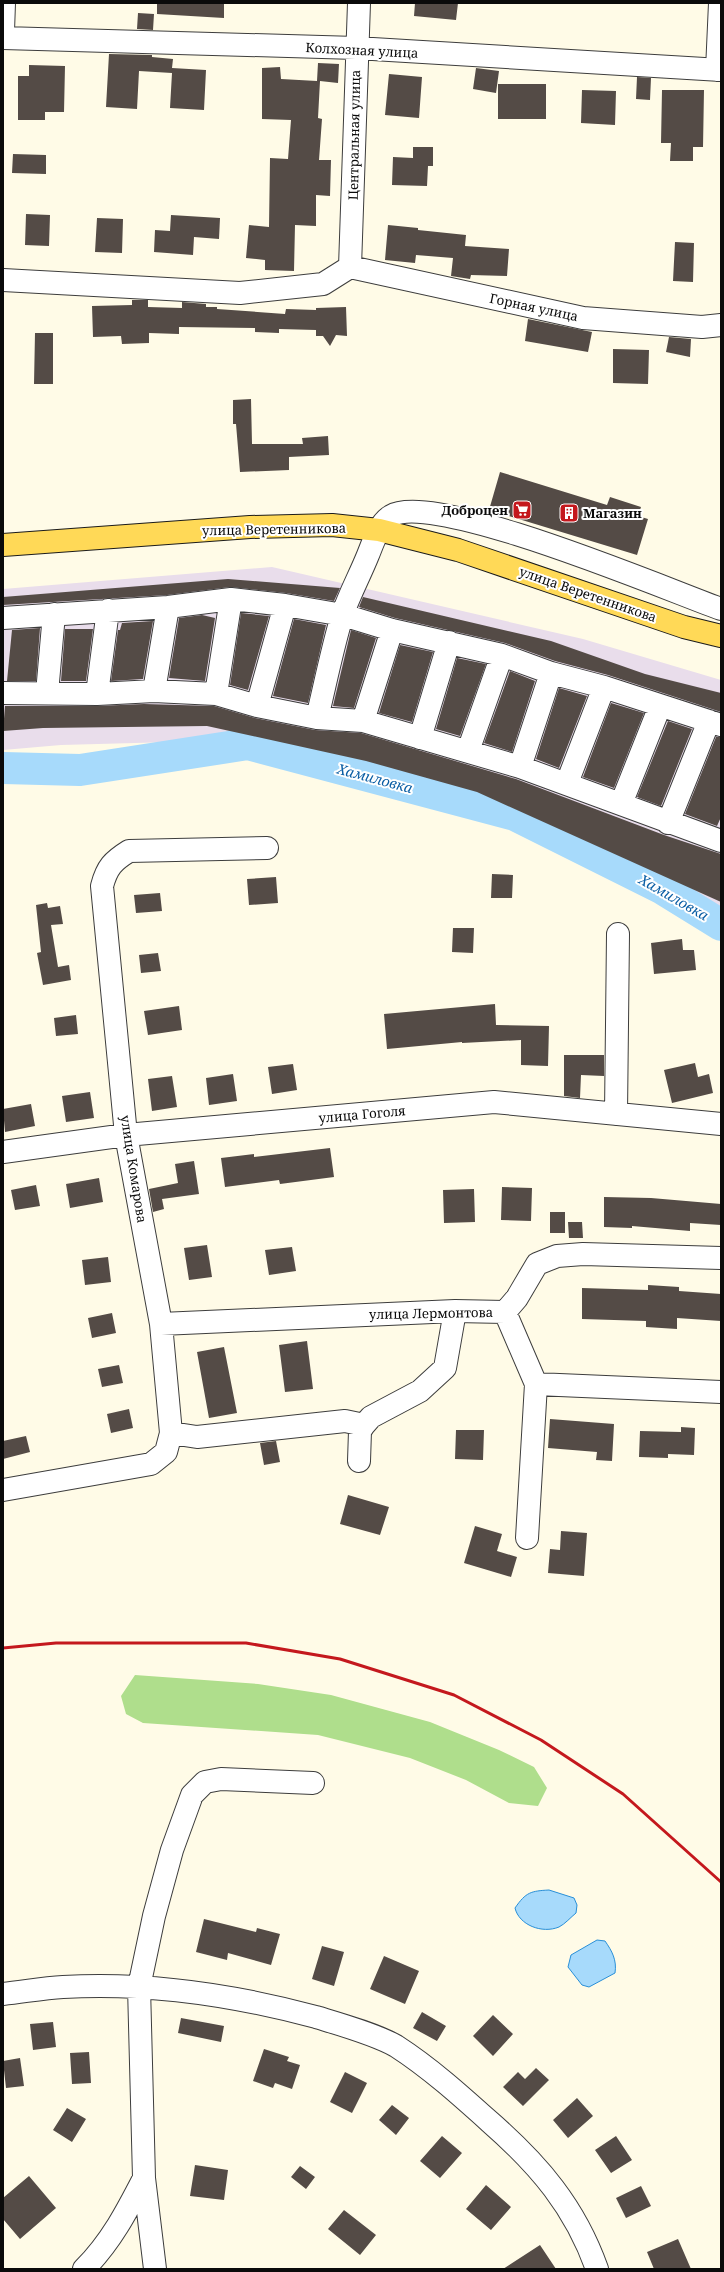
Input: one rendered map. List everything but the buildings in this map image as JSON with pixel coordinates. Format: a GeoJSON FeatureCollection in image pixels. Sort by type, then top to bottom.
{"type":"FeatureCollection","features":[{"type":"Feature","properties":{"kind":"main road","name":"улица Веретенникова"},"geometry":{"type":"LineString","coordinates":[[3,545],[250,527],[332,526],[379,530],[458,550],[684,627],[721,636]]}},
{"type":"Feature","properties":{"kind":"street"},"geometry":{"type":"LineString","coordinates":[[3,31],[4,3]]}},
{"type":"Feature","properties":{"kind":"street","name":"Центральная улица"},"geometry":{"type":"LineString","coordinates":[[350,267],[356,48],[359,3]]}},
{"type":"Feature","properties":{"kind":"street"},"geometry":{"type":"LineString","coordinates":[[719,70],[720,3]]}},
{"type":"Feature","properties":{"kind":"street","name":"Колхозная улица"},"geometry":{"type":"LineString","coordinates":[[3,38],[356,48],[719,70]]}},
{"type":"Feature","properties":{"kind":"street"},"geometry":{"type":"LineString","coordinates":[[3,280],[240,293],[323,284],[350,267]]}},
{"type":"Feature","properties":{"kind":"street","name":"Горная улица"},"geometry":{"type":"LineString","coordinates":[[350,267],[583,318],[702,327],[721,325]]}},
{"type":"Feature","properties":{"kind":"street"},"geometry":{"type":"LineString","coordinates":[[317,718],[343,616],[379,530],[390,516],[405,513],[430,513],[461,518],[510,531],[721,609]]}},
{"type":"Feature","properties":{"kind":"street"},"geometry":{"type":"LineString","coordinates":[[216,694],[231,599]]}},
{"type":"Feature","properties":{"kind":"street"},"geometry":{"type":"LineString","coordinates":[[3,618],[168,607],[231,599],[285,605],[343,616],[392,630],[502,655],[551,673],[604,687],[715,723],[668,823]]}},
{"type":"Feature","properties":{"kind":"street"},"geometry":{"type":"LineString","coordinates":[[257,706],[285,605]]}},
{"type":"Feature","properties":{"kind":"street"},"geometry":{"type":"LineString","coordinates":[[154,691],[168,607]]}},
{"type":"Feature","properties":{"kind":"street"},"geometry":{"type":"LineString","coordinates":[[97,694],[108,610]]}},
{"type":"Feature","properties":{"kind":"street"},"geometry":{"type":"LineString","coordinates":[[47,693],[54,614]]}},
{"type":"Feature","properties":{"kind":"street"},"geometry":{"type":"LineString","coordinates":[[363,721],[392,630]]}},
{"type":"Feature","properties":{"kind":"street"},"geometry":{"type":"LineString","coordinates":[[420,738],[449,642]]}},
{"type":"Feature","properties":{"kind":"street"},"geometry":{"type":"LineString","coordinates":[[468,751],[502,655]]}},
{"type":"Feature","properties":{"kind":"street"},"geometry":{"type":"LineString","coordinates":[[520,767],[551,673]]}},
{"type":"Feature","properties":{"kind":"street"},"geometry":{"type":"LineString","coordinates":[[567,783],[604,687]]}},
{"type":"Feature","properties":{"kind":"street"},"geometry":{"type":"LineString","coordinates":[[3,693],[97,694],[154,691],[216,694],[257,706],[317,718],[363,721],[520,767],[567,783],[668,823],[720,837]]}},
{"type":"Feature","properties":{"kind":"street"},"geometry":{"type":"LineString","coordinates":[[621,804],[660,706]]}},
{"type":"Feature","properties":{"kind":"street","name":"улица Комарова"},"geometry":{"type":"LineString","coordinates":[[168,1442],[161,1324],[126,1135],[102,886],[106,870],[118,857],[129,850],[267,848]]}},
{"type":"Feature","properties":{"kind":"street"},"geometry":{"type":"LineString","coordinates":[[616,1114],[618,934]]}},
{"type":"Feature","properties":{"kind":"street","name":"улица Гоголя"},"geometry":{"type":"LineString","coordinates":[[3,1152],[126,1135],[494,1102],[721,1124]]}},
{"type":"Feature","properties":{"kind":"street","name":"улица Лермонтова"},"geometry":{"type":"LineString","coordinates":[[161,1324],[455,1310],[504,1312],[517,1298],[537,1264],[557,1256],[583,1254],[721,1258]]}},
{"type":"Feature","properties":{"kind":"street"},"geometry":{"type":"LineString","coordinates":[[359,1461],[360,1431],[371,1417],[420,1391],[446,1368],[455,1310]]}},
{"type":"Feature","properties":{"kind":"street"},"geometry":{"type":"LineString","coordinates":[[504,1312],[536,1384],[526,1538]]}},
{"type":"Feature","properties":{"kind":"street"},"geometry":{"type":"LineString","coordinates":[[536,1384],[721,1392]]}},
{"type":"Feature","properties":{"kind":"street"},"geometry":{"type":"LineString","coordinates":[[3,1490],[151,1464],[168,1442],[197,1437],[345,1421],[364,1425]]}},
{"type":"Feature","properties":{"kind":"street"},"geometry":{"type":"LineString","coordinates":[[155,2269],[144,2178],[139,1987],[154,1916],[172,1850],[192,1795],[205,1782],[220,1779],[312,1783]]}},
{"type":"Feature","properties":{"kind":"street"},"geometry":{"type":"LineString","coordinates":[[3,1994],[62,1987],[139,1987],[223,1996],[285,2009],[342,2025],[394,2045],[442,2079],[510,2139],[545,2175],[574,2215],[597,2269]]}},
{"type":"Feature","properties":{"kind":"street"},"geometry":{"type":"LineString","coordinates":[[84,2269],[119,2227],[144,2178]]}},
{"type":"Feature","properties":{"kind":"shaded area"},"geometry":{"type":"Polygon","coordinates":[[[272,567],[583,639],[721,680],[721,914],[485,800],[322,757],[246,740],[61,745],[3,750],[3,589],[272,567]]]}},
{"type":"Feature","properties":{"kind":"green space"},"geometry":{"type":"Polygon","coordinates":[[[135,1675],[258,1684],[331,1695],[430,1722],[499,1750],[534,1767],[547,1788],[538,1806],[509,1803],[466,1780],[410,1758],[318,1735],[143,1723],[126,1714],[121,1696],[135,1675]]]}},
{"type":"Feature","properties":{"kind":"water"},"geometry":{"type":"Polygon","coordinates":[[[549,1890],[574,1898],[577,1905],[576,1913],[561,1926],[552,1929],[539,1929],[521,1919],[515,1908],[522,1899],[529,1893],[549,1890]]]}},
{"type":"Feature","properties":{"kind":"water"},"geometry":{"type":"Polygon","coordinates":[[[597,1940],[605,1941],[610,1948],[615,1960],[615,1973],[589,1987],[582,1985],[568,1967],[571,1955],[597,1940]]]}},
{"type":"Feature","properties":{"kind":"waterway","name":"Хамиловка"},"geometry":{"type":"LineString","coordinates":[[3,768],[80,770],[248,744],[515,815],[661,888],[721,925]]}},
{"type":"Feature","properties":{"kind":"railway"},"geometry":{"type":"LineString","coordinates":[[3,1648],[56,1643],[246,1643],[340,1659],[454,1695],[541,1740],[623,1794],[721,1882]]}},
{"type":"Feature","properties":{"kind":"place","name":"Доброцен"},"geometry":{"type":"Point","coordinates":[522,510]}},
{"type":"Feature","properties":{"kind":"place","name":"Магазин"},"geometry":{"type":"Point","coordinates":[569,513]}}]}
